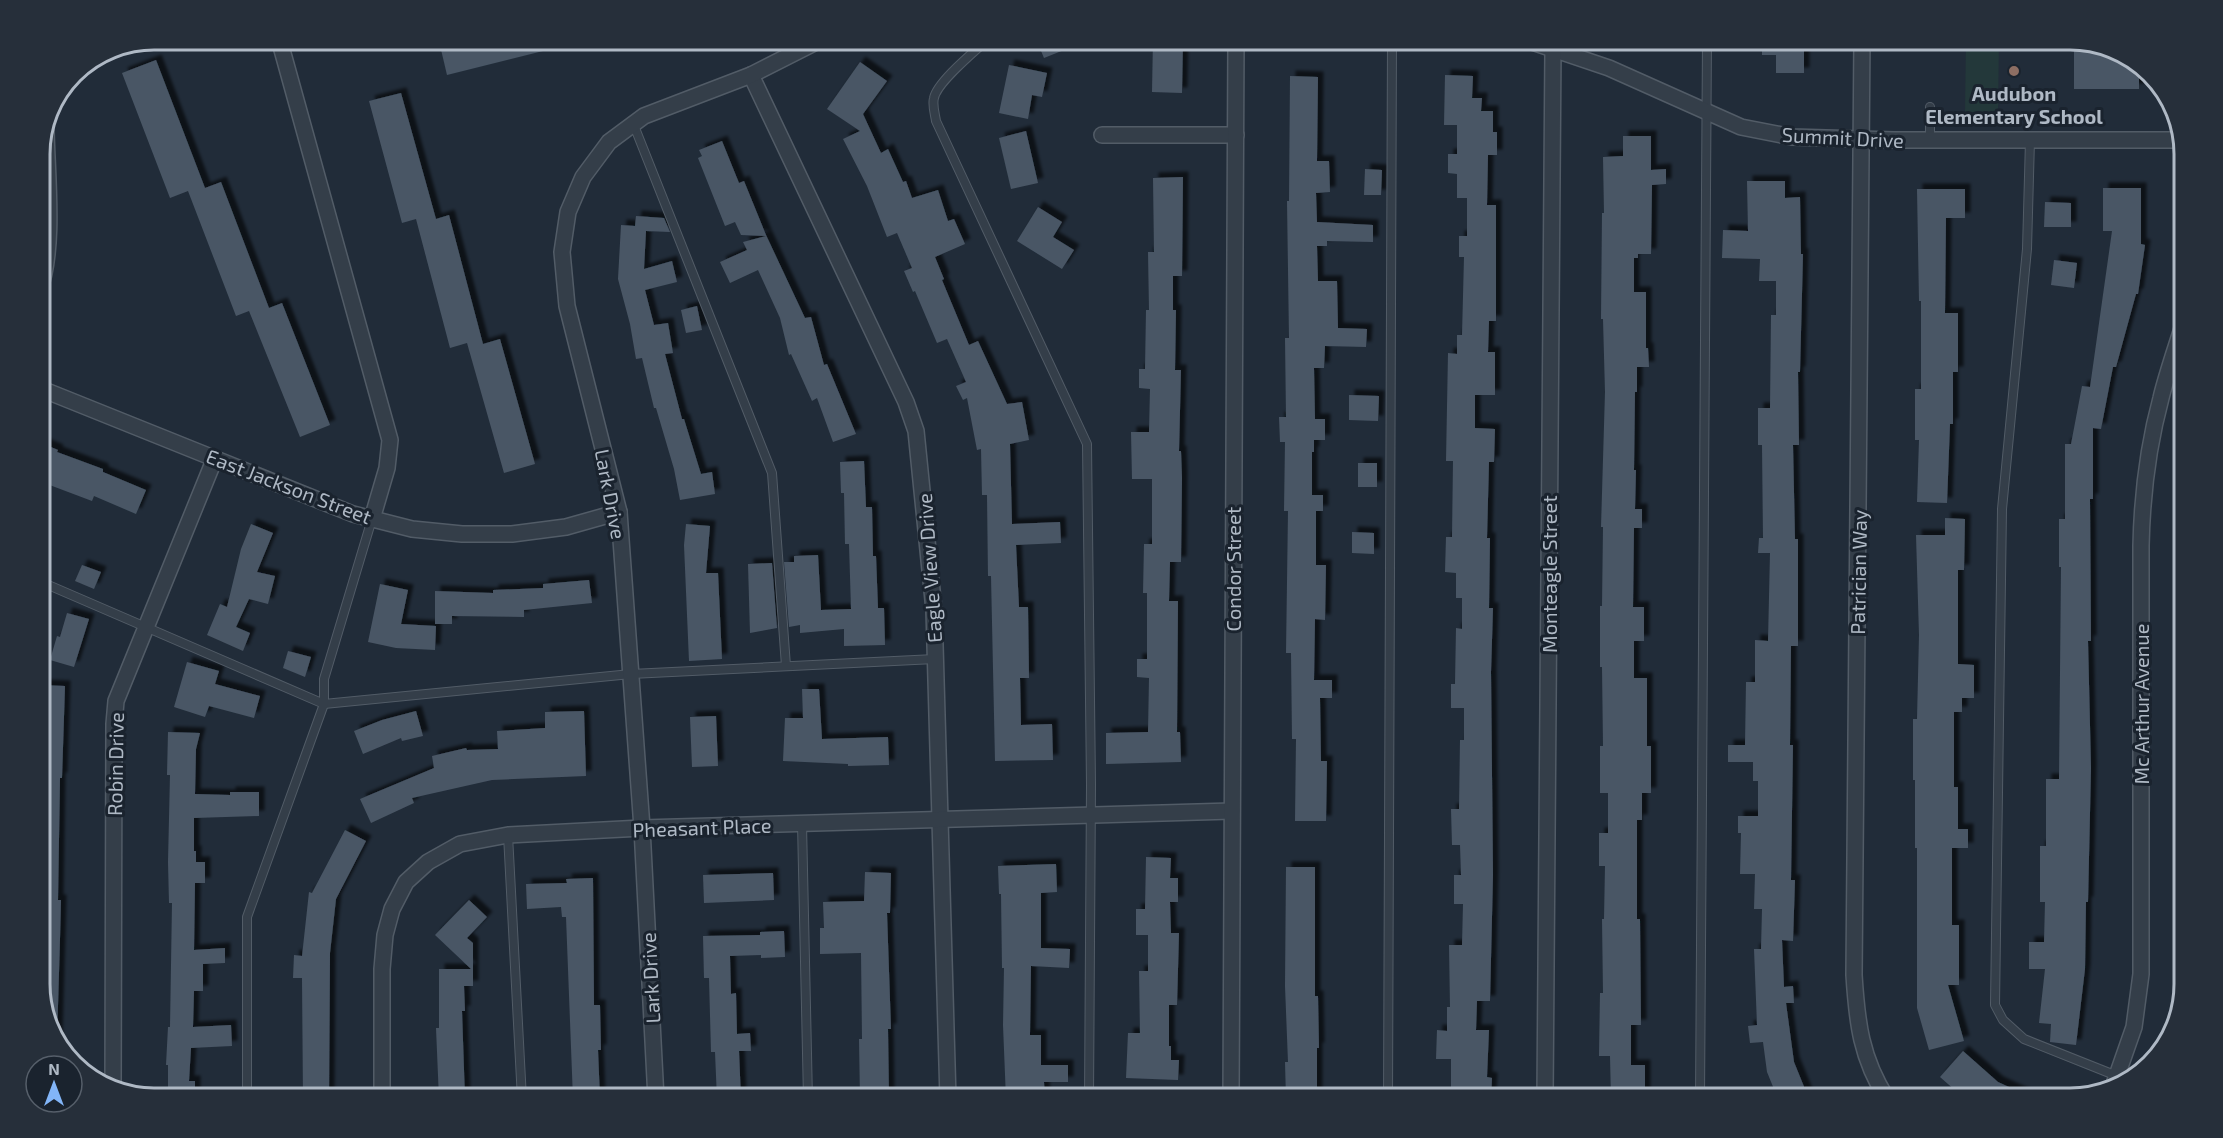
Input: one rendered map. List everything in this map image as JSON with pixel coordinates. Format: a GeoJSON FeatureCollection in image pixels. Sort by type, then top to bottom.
{"type":"FeatureCollection","features":[{"type":"Feature","properties":{"kind":"street"},"geometry":{"type":"LineString","coordinates":[[282,50],[390,441],[387,468],[372,519]]}},
{"type":"Feature","properties":{"kind":"street","name":"Lark Drive"},"geometry":{"type":"LineString","coordinates":[[655,1088],[642,828],[619,512],[567,306],[562,252],[568,212],[583,177],[609,142],[645,116],[751,75],[800,50]]}},
{"type":"Feature","properties":{"kind":"street","name":"Condor Street"},"geometry":{"type":"LineString","coordinates":[[1231,1088],[1236,50]]}},
{"type":"Feature","properties":{"kind":"street","name":"Monteagle Street"},"geometry":{"type":"LineString","coordinates":[[1545,1088],[1553,50]]}},
{"type":"Feature","properties":{"kind":"street","name":"Summit Drive"},"geometry":{"type":"LineString","coordinates":[[1559,50],[1609,68],[1741,127],[1765,133],[1821,139],[1862,140],[2172,140]]}},
{"type":"Feature","properties":{"kind":"street","name":"Patrician Way"},"geometry":{"type":"LineString","coordinates":[[1862,50],[1854,975],[1857,1021],[1865,1056],[1881,1088]]}},
{"type":"Feature","properties":{"kind":"street","name":"Eagle View Drive"},"geometry":{"type":"LineString","coordinates":[[751,75],[906,402],[916,431],[933,598],[948,1088]]}},
{"type":"Feature","properties":{"kind":"street"},"geometry":{"type":"LineString","coordinates":[[1102,135],[1236,135]]}},
{"type":"Feature","properties":{"kind":"street","name":"Mc Arthur Avenue"},"geometry":{"type":"LineString","coordinates":[[2118,1077],[2134,1028],[2141,974],[2141,536],[2144,491],[2161,398],[2173,358]]}},
{"type":"Feature","properties":{"kind":"street","name":"East Jackson Street"},"geometry":{"type":"LineString","coordinates":[[50,392],[353,514],[412,529],[462,534],[512,534],[566,527],[619,512]]}},
{"type":"Feature","properties":{"kind":"street","name":"Robin Drive"},"geometry":{"type":"LineString","coordinates":[[113,1080],[114,724],[116,701],[215,458]]}},
{"type":"Feature","properties":{"kind":"street","name":"Pheasant Place"},"geometry":{"type":"LineString","coordinates":[[382,1088],[382,969],[392,909],[406,882],[428,862],[460,844],[508,835],[642,828],[1232,811]]}},
{"type":"Feature","properties":{"kind":"lane"},"geometry":{"type":"LineString","coordinates":[[977,50],[939,87],[933,98],[936,121],[1087,444],[1090,815],[1089,1088]]}},
{"type":"Feature","properties":{"kind":"lane"},"geometry":{"type":"LineString","coordinates":[[1388,1088],[1392,50]]}},
{"type":"Feature","properties":{"kind":"lane"},"geometry":{"type":"LineString","coordinates":[[1700,1088],[1707,50]]}},
{"type":"Feature","properties":{"kind":"lane"},"geometry":{"type":"LineString","coordinates":[[1930,107],[1930,140]]}},
{"type":"Feature","properties":{"kind":"lane"},"geometry":{"type":"LineString","coordinates":[[633,123],[772,472],[786,666]]}},
{"type":"Feature","properties":{"kind":"lane"},"geometry":{"type":"LineString","coordinates":[[2030,140],[2027,249],[2002,509],[1995,1005],[2003,1020],[2024,1039],[2111,1080]]}},
{"type":"Feature","properties":{"kind":"lane"},"geometry":{"type":"LineString","coordinates":[[247,1088],[247,917],[324,704],[324,679],[372,519]]}},
{"type":"Feature","properties":{"kind":"lane"},"geometry":{"type":"LineString","coordinates":[[50,586],[324,704],[631,674],[935,659]]}},
{"type":"Feature","properties":{"kind":"lane"},"geometry":{"type":"LineString","coordinates":[[802,824],[808,1088]]}},
{"type":"Feature","properties":{"kind":"lane"},"geometry":{"type":"LineString","coordinates":[[508,835],[521,1088]]}},
{"type":"Feature","properties":{"kind":"green space"},"geometry":{"type":"Polygon","coordinates":[[[1966,50],[1999,50],[1998,112],[1965,112],[1966,50]]]}},
{"type":"Feature","properties":{"kind":"building"},"geometry":{"type":"Polygon","coordinates":[[[441,50],[547,50],[447,75],[441,50]]]}},
{"type":"Feature","properties":{"kind":"building"},"geometry":{"type":"Polygon","coordinates":[[[1041,50],[1064,50],[1044,58],[1041,50]]]}},
{"type":"Feature","properties":{"kind":"building"},"geometry":{"type":"Polygon","coordinates":[[[1153,50],[1183,50],[1182,93],[1152,92],[1153,50]]]}},
{"type":"Feature","properties":{"kind":"building"},"geometry":{"type":"Polygon","coordinates":[[[1762,50],[1804,50],[1804,73],[1776,73],[1776,55],[1762,55],[1762,50]]]}},
{"type":"Feature","properties":{"kind":"building"},"geometry":{"type":"Polygon","coordinates":[[[2074,50],[2090,51],[2116,60],[2139,76],[2139,89],[2074,89],[2074,50]]]}},
{"type":"Feature","properties":{"kind":"building"},"geometry":{"type":"Polygon","coordinates":[[[156,60],[205,188],[221,182],[269,308],[282,303],[330,425],[300,437],[249,311],[236,316],[188,191],[170,198],[122,73],[156,60]]]}},
{"type":"Feature","properties":{"kind":"building"},"geometry":{"type":"Polygon","coordinates":[[[860,62],[887,81],[863,114],[881,153],[888,149],[903,182],[906,181],[912,198],[938,190],[948,221],[954,219],[965,244],[935,257],[969,345],[978,341],[1007,404],[1022,402],[1029,440],[1010,444],[1012,524],[1060,522],[1061,543],[1016,545],[1019,607],[1028,607],[1029,678],[1020,678],[1021,725],[1052,724],[1053,760],[995,761],[991,576],[988,576],[987,495],[982,495],[981,449],[977,450],[967,398],[963,400],[956,386],[966,382],[947,339],[937,343],[904,271],[912,268],[897,233],[887,237],[867,186],[843,139],[860,131],[827,109],[860,62]]]}},
{"type":"Feature","properties":{"kind":"building"},"geometry":{"type":"Polygon","coordinates":[[[1009,65],[1047,73],[1042,97],[1032,95],[1028,119],[999,113],[1009,65]]]}},
{"type":"Feature","properties":{"kind":"building"},"geometry":{"type":"Polygon","coordinates":[[[1445,75],[1473,76],[1472,98],[1482,98],[1481,111],[1493,111],[1493,132],[1497,132],[1497,155],[1488,155],[1487,205],[1496,205],[1496,321],[1489,321],[1488,352],[1495,352],[1495,395],[1475,395],[1475,428],[1495,429],[1494,462],[1489,462],[1487,538],[1490,538],[1489,608],[1493,608],[1491,672],[1493,875],[1490,1001],[1477,1001],[1476,1030],[1489,1030],[1487,1077],[1492,1078],[1492,1088],[1451,1088],[1451,1059],[1436,1059],[1437,1030],[1447,1031],[1447,1007],[1450,1007],[1449,945],[1462,945],[1463,904],[1454,904],[1454,875],[1461,875],[1460,845],[1452,845],[1451,809],[1459,809],[1460,740],[1464,740],[1464,708],[1451,708],[1451,684],[1455,684],[1456,628],[1462,629],[1462,598],[1456,598],[1456,573],[1445,572],[1446,537],[1452,537],[1453,461],[1446,461],[1448,353],[1457,354],[1457,335],[1462,335],[1464,257],[1459,257],[1459,236],[1467,236],[1467,198],[1457,198],[1457,174],[1448,173],[1448,154],[1457,154],[1457,125],[1444,125],[1445,75]]]}},
{"type":"Feature","properties":{"kind":"building"},"geometry":{"type":"Polygon","coordinates":[[[1290,76],[1318,77],[1317,161],[1329,161],[1330,192],[1316,193],[1317,222],[1373,225],[1373,242],[1327,241],[1327,246],[1317,246],[1318,281],[1337,281],[1338,328],[1367,329],[1366,347],[1325,346],[1324,368],[1314,368],[1315,419],[1325,419],[1325,440],[1314,440],[1314,452],[1312,452],[1312,495],[1323,495],[1323,511],[1316,511],[1316,565],[1326,565],[1325,620],[1315,619],[1314,680],[1332,680],[1332,698],[1320,698],[1321,761],[1327,761],[1326,821],[1295,821],[1296,739],[1292,739],[1291,653],[1286,653],[1288,511],[1284,511],[1285,442],[1280,442],[1279,417],[1286,417],[1285,338],[1289,338],[1287,201],[1289,201],[1290,76]]]}},
{"type":"Feature","properties":{"kind":"building"},"geometry":{"type":"Polygon","coordinates":[[[401,93],[436,219],[449,215],[483,344],[500,339],[535,464],[504,473],[467,343],[450,348],[416,219],[402,223],[369,101],[401,93]]]}},
{"type":"Feature","properties":{"kind":"building"},"geometry":{"type":"Polygon","coordinates":[[[1026,131],[1038,183],[1011,189],[999,138],[1026,131]]]}},
{"type":"Feature","properties":{"kind":"building"},"geometry":{"type":"Polygon","coordinates":[[[1623,136],[1651,136],[1651,170],[1666,169],[1666,184],[1652,185],[1651,254],[1638,254],[1638,258],[1634,258],[1634,292],[1646,292],[1646,348],[1648,348],[1649,367],[1637,367],[1637,392],[1635,392],[1635,509],[1642,509],[1642,528],[1634,528],[1633,607],[1644,607],[1644,641],[1634,641],[1634,678],[1647,678],[1647,746],[1651,746],[1651,793],[1642,793],[1642,820],[1637,820],[1637,919],[1640,919],[1641,1025],[1631,1025],[1631,1065],[1645,1065],[1645,1088],[1611,1088],[1610,1056],[1599,1056],[1600,993],[1603,993],[1602,919],[1604,919],[1605,866],[1599,866],[1599,833],[1608,833],[1608,793],[1600,793],[1600,746],[1603,746],[1600,606],[1602,606],[1603,527],[1601,527],[1605,392],[1603,319],[1601,319],[1603,157],[1623,156],[1623,136]]]}},
{"type":"Feature","properties":{"kind":"building"},"geometry":{"type":"Polygon","coordinates":[[[722,141],[739,183],[744,181],[766,235],[805,318],[811,317],[824,365],[827,364],[856,434],[833,442],[817,398],[812,401],[791,354],[789,355],[780,318],[758,270],[730,283],[720,262],[747,250],[743,242],[766,236],[741,235],[735,222],[725,226],[698,158],[702,156],[699,150],[722,141]]]}},
{"type":"Feature","properties":{"kind":"building"},"geometry":{"type":"Polygon","coordinates":[[[1365,169],[1382,170],[1381,195],[1364,195],[1365,169]]]}},
{"type":"Feature","properties":{"kind":"building"},"geometry":{"type":"Polygon","coordinates":[[[1183,177],[1182,276],[1173,276],[1173,310],[1176,310],[1175,370],[1181,370],[1179,451],[1181,451],[1182,478],[1181,562],[1170,562],[1169,601],[1178,601],[1177,732],[1180,732],[1181,762],[1106,764],[1106,733],[1148,732],[1149,678],[1137,677],[1137,659],[1147,659],[1147,593],[1143,593],[1144,544],[1152,544],[1152,479],[1132,479],[1131,432],[1149,432],[1150,389],[1139,388],[1139,369],[1145,369],[1146,310],[1149,310],[1148,252],[1154,252],[1153,178],[1183,177]]]}},
{"type":"Feature","properties":{"kind":"building"},"geometry":{"type":"Polygon","coordinates":[[[1747,181],[1785,181],[1785,198],[1800,197],[1801,254],[1803,254],[1800,372],[1798,372],[1799,445],[1793,445],[1795,539],[1798,539],[1798,646],[1791,646],[1790,745],[1793,745],[1791,880],[1795,880],[1793,941],[1782,940],[1784,987],[1793,986],[1794,1003],[1786,1003],[1794,1062],[1805,1088],[1774,1088],[1767,1072],[1763,1042],[1750,1043],[1748,1026],[1757,1025],[1754,949],[1761,949],[1762,909],[1754,909],[1755,874],[1740,874],[1741,833],[1738,833],[1738,816],[1758,816],[1758,781],[1753,781],[1753,762],[1728,762],[1728,745],[1745,745],[1746,682],[1755,682],[1755,640],[1768,641],[1770,553],[1758,553],[1759,538],[1763,538],[1762,445],[1758,445],[1758,408],[1770,408],[1771,315],[1776,315],[1776,281],[1759,281],[1760,259],[1722,258],[1723,230],[1748,231],[1747,181]]]}},
{"type":"Feature","properties":{"kind":"building"},"geometry":{"type":"Polygon","coordinates":[[[2103,188],[2141,188],[2141,244],[2145,245],[2138,294],[2136,294],[2116,367],[2113,367],[2101,429],[2093,428],[2093,499],[2090,499],[2091,641],[2088,641],[2091,768],[2088,902],[2086,902],[2085,969],[2076,1045],[2050,1042],[2051,1024],[2039,1023],[2045,969],[2029,969],[2029,942],[2044,942],[2045,902],[2040,902],[2040,846],[2046,846],[2046,779],[2059,779],[2061,567],[2059,567],[2059,519],[2065,519],[2065,444],[2071,444],[2082,386],[2090,387],[2112,231],[2103,231],[2103,188]]]}},
{"type":"Feature","properties":{"kind":"building"},"geometry":{"type":"Polygon","coordinates":[[[1917,189],[1965,189],[1965,218],[1946,218],[1945,313],[1958,313],[1958,372],[1953,372],[1953,424],[1950,424],[1947,503],[1917,502],[1919,440],[1915,440],[1915,389],[1921,389],[1921,301],[1919,301],[1917,189]]]}},
{"type":"Feature","properties":{"kind":"building"},"geometry":{"type":"Polygon","coordinates":[[[2045,202],[2071,203],[2071,227],[2044,227],[2045,202]]]}},
{"type":"Feature","properties":{"kind":"building"},"geometry":{"type":"Polygon","coordinates":[[[1038,207],[1062,222],[1053,237],[1074,250],[1062,269],[1017,241],[1038,207]]]}},
{"type":"Feature","properties":{"kind":"building"},"geometry":{"type":"Polygon","coordinates":[[[636,216],[664,218],[670,232],[646,231],[644,269],[672,261],[677,282],[645,290],[654,325],[668,323],[673,353],[665,354],[682,419],[684,419],[701,474],[712,472],[715,494],[680,500],[674,469],[656,408],[654,408],[642,358],[636,359],[630,324],[618,279],[621,225],[635,226],[636,216]]]}},
{"type":"Feature","properties":{"kind":"building"},"geometry":{"type":"Polygon","coordinates":[[[2054,260],[2077,263],[2074,288],[2051,285],[2054,260]]]}},
{"type":"Feature","properties":{"kind":"building"},"geometry":{"type":"Polygon","coordinates":[[[697,306],[702,330],[686,333],[681,310],[697,306]]]}},
{"type":"Feature","properties":{"kind":"building"},"geometry":{"type":"Polygon","coordinates":[[[1349,395],[1379,396],[1378,421],[1349,420],[1349,395]]]}},
{"type":"Feature","properties":{"kind":"building"},"geometry":{"type":"Polygon","coordinates":[[[50,447],[58,450],[57,452],[103,469],[103,472],[146,490],[136,514],[94,496],[92,501],[50,485],[50,447]]]}},
{"type":"Feature","properties":{"kind":"building"},"geometry":{"type":"Polygon","coordinates":[[[864,461],[866,507],[872,507],[873,556],[876,556],[878,608],[884,608],[885,645],[844,646],[844,629],[800,633],[800,625],[789,627],[784,562],[794,562],[794,556],[818,555],[821,610],[851,609],[849,544],[845,544],[844,493],[841,493],[840,462],[864,461]]]}},
{"type":"Feature","properties":{"kind":"building"},"geometry":{"type":"Polygon","coordinates":[[[1358,463],[1377,463],[1377,487],[1358,487],[1358,463]]]}},
{"type":"Feature","properties":{"kind":"building"},"geometry":{"type":"Polygon","coordinates":[[[1945,518],[1965,519],[1964,570],[1958,570],[1958,664],[1974,665],[1974,698],[1962,698],[1962,712],[1954,712],[1954,787],[1958,787],[1958,829],[1968,829],[1968,848],[1952,848],[1952,925],[1959,925],[1959,985],[1948,985],[1964,1041],[1929,1050],[1917,1008],[1917,848],[1915,848],[1915,780],[1913,780],[1913,719],[1917,719],[1919,635],[1916,535],[1945,535],[1945,518]]]}},
{"type":"Feature","properties":{"kind":"building"},"geometry":{"type":"Polygon","coordinates":[[[251,524],[273,533],[257,572],[275,576],[268,604],[249,599],[236,627],[250,633],[243,651],[207,635],[220,604],[227,607],[241,549],[251,524]]]}},
{"type":"Feature","properties":{"kind":"building"},"geometry":{"type":"Polygon","coordinates":[[[686,524],[710,526],[706,573],[718,573],[722,659],[689,661],[684,545],[686,524]]]}},
{"type":"Feature","properties":{"kind":"building"},"geometry":{"type":"Polygon","coordinates":[[[1352,532],[1374,533],[1374,554],[1352,553],[1352,532]]]}},
{"type":"Feature","properties":{"kind":"building"},"geometry":{"type":"Polygon","coordinates":[[[772,563],[777,628],[750,633],[748,564],[772,563]]]}},
{"type":"Feature","properties":{"kind":"building"},"geometry":{"type":"Polygon","coordinates":[[[82,565],[101,572],[94,589],[75,581],[82,565]]]}},
{"type":"Feature","properties":{"kind":"building"},"geometry":{"type":"Polygon","coordinates":[[[589,580],[592,603],[524,610],[524,617],[452,616],[452,624],[435,624],[435,591],[493,593],[493,590],[543,588],[543,584],[589,580]]]}},
{"type":"Feature","properties":{"kind":"building"},"geometry":{"type":"Polygon","coordinates":[[[380,584],[408,590],[401,624],[436,626],[435,650],[396,648],[368,642],[380,584]]]}},
{"type":"Feature","properties":{"kind":"building"},"geometry":{"type":"Polygon","coordinates":[[[67,613],[89,619],[74,667],[50,660],[67,613]]]}},
{"type":"Feature","properties":{"kind":"building"},"geometry":{"type":"Polygon","coordinates":[[[288,651],[311,657],[305,677],[283,668],[288,651]]]}},
{"type":"Feature","properties":{"kind":"building"},"geometry":{"type":"Polygon","coordinates":[[[187,662],[219,671],[215,684],[260,696],[254,718],[209,706],[205,717],[174,707],[187,662]]]}},
{"type":"Feature","properties":{"kind":"building"},"geometry":{"type":"Polygon","coordinates":[[[50,685],[65,686],[62,778],[60,778],[58,900],[61,900],[57,1024],[51,1005],[50,991],[50,685]]]}},
{"type":"Feature","properties":{"kind":"building"},"geometry":{"type":"Polygon","coordinates":[[[802,689],[819,689],[822,739],[888,737],[889,765],[848,766],[848,764],[783,761],[785,718],[803,718],[802,689]]]}},
{"type":"Feature","properties":{"kind":"building"},"geometry":{"type":"Polygon","coordinates":[[[416,711],[423,736],[402,741],[401,738],[363,754],[354,731],[382,720],[416,711]]]}},
{"type":"Feature","properties":{"kind":"building"},"geometry":{"type":"Polygon","coordinates":[[[584,711],[586,776],[492,780],[412,798],[414,803],[371,823],[360,799],[434,768],[432,756],[466,748],[467,750],[498,749],[497,731],[545,728],[545,712],[584,711]]]}},
{"type":"Feature","properties":{"kind":"building"},"geometry":{"type":"Polygon","coordinates":[[[716,716],[718,766],[692,767],[690,717],[716,716]]]}},
{"type":"Feature","properties":{"kind":"building"},"geometry":{"type":"Polygon","coordinates":[[[168,732],[200,733],[196,749],[195,794],[230,795],[230,792],[259,792],[259,816],[194,818],[194,851],[196,851],[196,862],[205,862],[205,883],[195,883],[194,950],[225,948],[225,963],[203,964],[203,991],[194,991],[193,1027],[231,1025],[232,1046],[191,1048],[189,1081],[195,1081],[195,1088],[168,1088],[168,1065],[166,1065],[168,1027],[170,1027],[172,903],[169,903],[168,862],[170,775],[167,775],[168,732]]]}},
{"type":"Feature","properties":{"kind":"building"},"geometry":{"type":"Polygon","coordinates":[[[345,830],[366,841],[336,899],[330,953],[329,1088],[303,1088],[302,978],[293,978],[294,955],[302,956],[309,892],[312,893],[345,830]]]}},
{"type":"Feature","properties":{"kind":"building"},"geometry":{"type":"Polygon","coordinates":[[[1146,857],[1171,858],[1170,878],[1178,878],[1178,902],[1170,902],[1171,933],[1179,933],[1177,1005],[1169,1005],[1169,1046],[1171,1046],[1171,1060],[1179,1060],[1178,1080],[1126,1078],[1128,1033],[1140,1033],[1139,971],[1148,971],[1148,935],[1136,935],[1136,909],[1145,909],[1146,857]]]}},
{"type":"Feature","properties":{"kind":"building"},"geometry":{"type":"Polygon","coordinates":[[[1056,864],[1057,892],[1041,893],[1041,948],[1070,949],[1069,968],[1031,966],[1030,1035],[1041,1035],[1041,1065],[1068,1065],[1068,1082],[1044,1082],[1044,1088],[1006,1088],[1004,968],[1002,968],[1001,894],[999,894],[998,866],[1056,864]]]}},
{"type":"Feature","properties":{"kind":"building"},"geometry":{"type":"Polygon","coordinates":[[[1286,867],[1315,867],[1315,996],[1318,996],[1319,1048],[1317,1048],[1317,1088],[1286,1088],[1285,1062],[1288,1062],[1285,986],[1286,867]]]}},
{"type":"Feature","properties":{"kind":"building"},"geometry":{"type":"Polygon","coordinates":[[[865,872],[891,873],[890,913],[887,913],[891,1029],[888,1029],[889,1088],[860,1088],[861,953],[820,954],[820,928],[824,928],[823,902],[864,901],[865,872]]]}},
{"type":"Feature","properties":{"kind":"building"},"geometry":{"type":"Polygon","coordinates":[[[773,873],[774,900],[704,903],[703,875],[773,873]]]}},
{"type":"Feature","properties":{"kind":"building"},"geometry":{"type":"Polygon","coordinates":[[[593,878],[594,1005],[600,1005],[600,1088],[573,1088],[566,917],[562,917],[561,907],[527,909],[526,884],[567,883],[566,879],[593,878]]]}},
{"type":"Feature","properties":{"kind":"building"},"geometry":{"type":"Polygon","coordinates":[[[469,900],[487,917],[467,938],[473,943],[473,986],[464,986],[465,1011],[462,1011],[465,1088],[439,1088],[436,1028],[439,1028],[439,969],[471,969],[435,935],[469,900]]]}},
{"type":"Feature","properties":{"kind":"building"},"geometry":{"type":"Polygon","coordinates":[[[784,931],[785,957],[730,956],[731,994],[736,993],[737,1034],[750,1033],[751,1051],[739,1051],[741,1088],[717,1088],[715,1052],[711,1052],[709,978],[704,978],[703,936],[760,935],[760,932],[784,931]]]}},
{"type":"Feature","properties":{"kind":"building"},"geometry":{"type":"Polygon","coordinates":[[[1963,1051],[1998,1082],[2011,1088],[1952,1088],[1940,1077],[1963,1051]]]}},
{"type":"Feature","properties":{"kind":"place","name":"Audubon Elementary School"},"geometry":{"type":"Point","coordinates":[2014,71]}}]}
